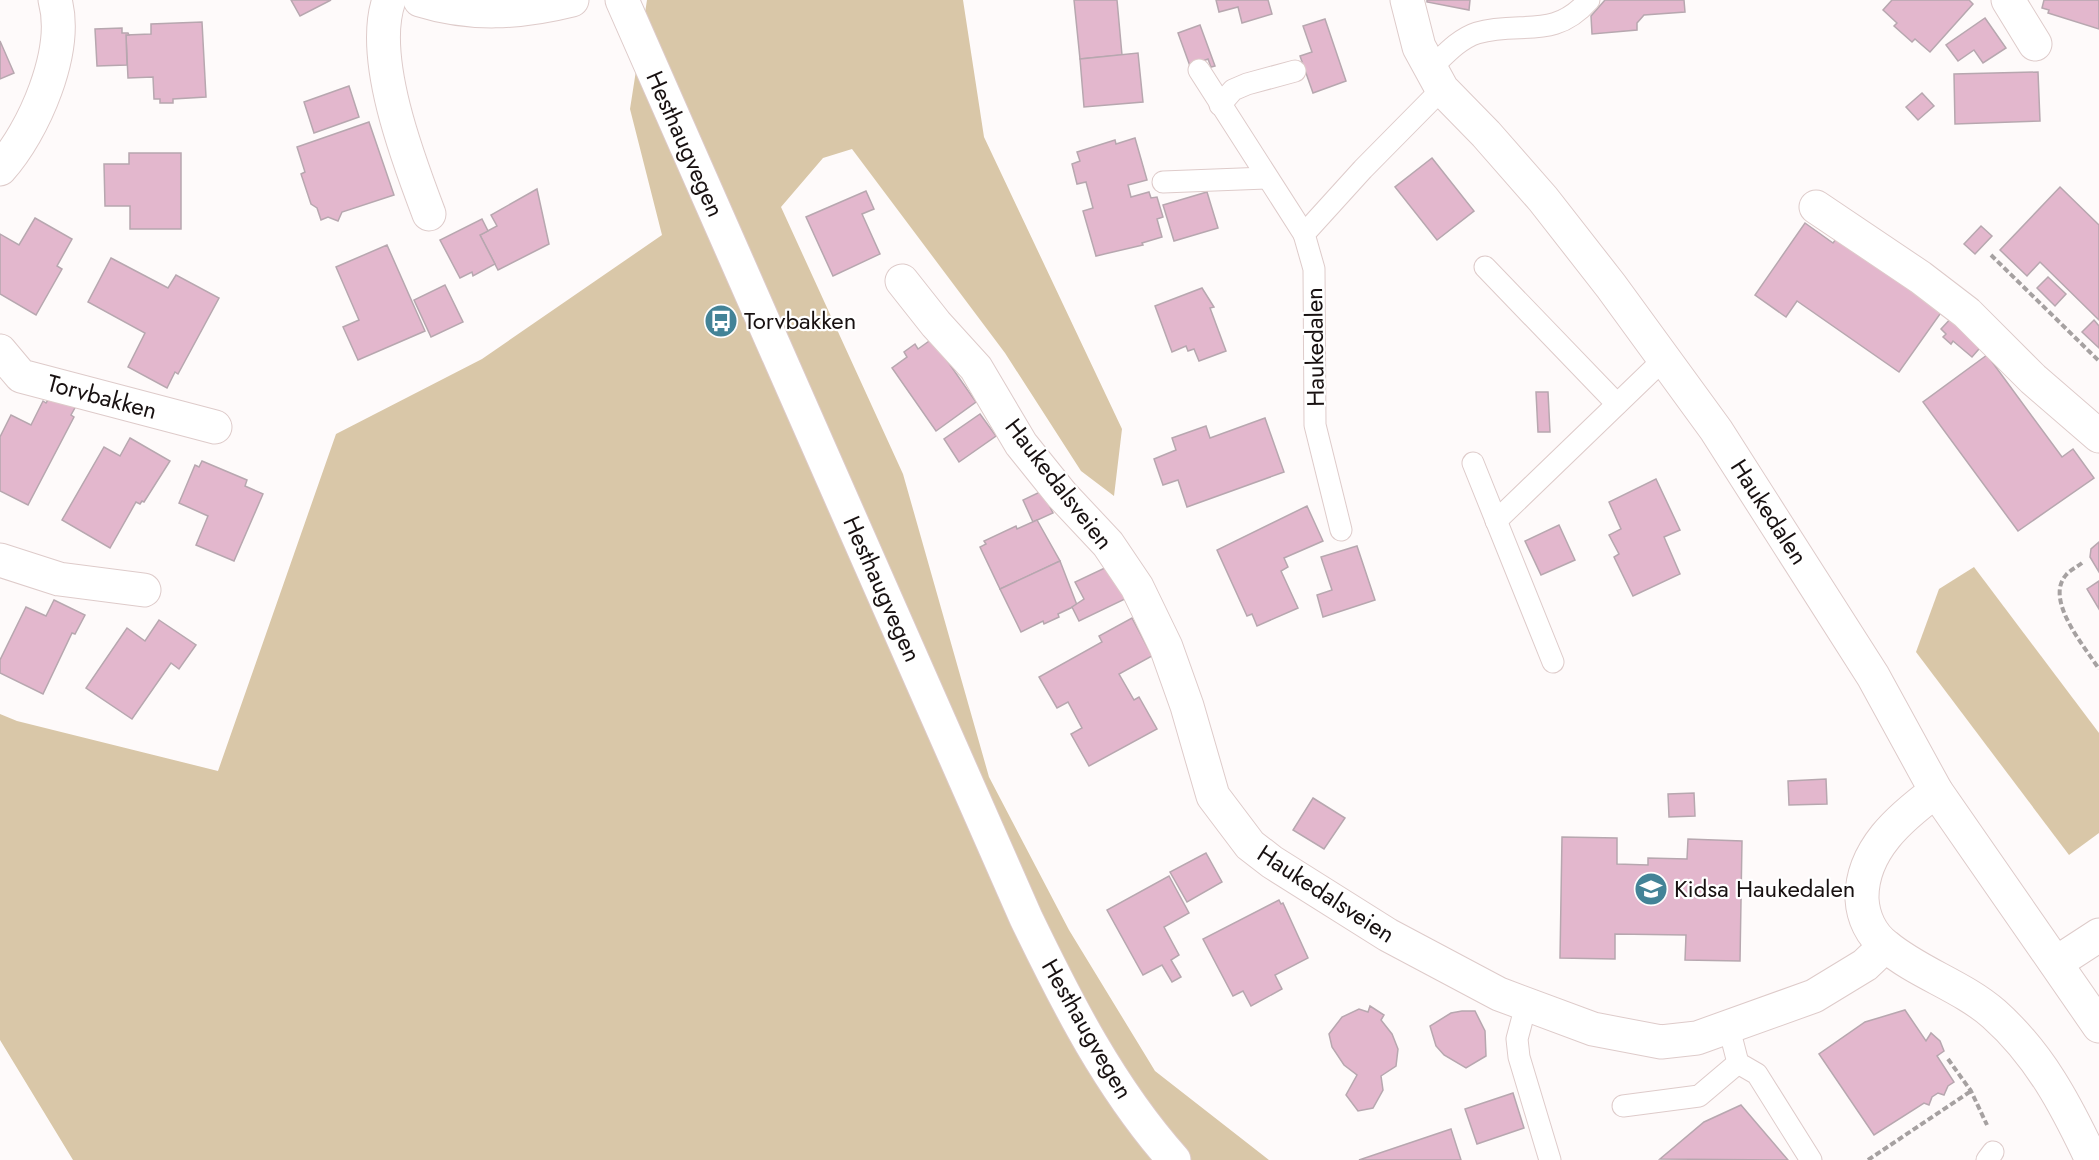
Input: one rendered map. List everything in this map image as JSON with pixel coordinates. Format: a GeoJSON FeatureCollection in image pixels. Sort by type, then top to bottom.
{"type":"FeatureCollection","features":[{"type":"Feature","properties":{"kind":"street"},"geometry":{"type":"LineString","coordinates":[[0,169],[9,159],[35,115],[50,74],[57,40],[55,0]]}},
{"type":"Feature","properties":{"kind":"street"},"geometry":{"type":"LineString","coordinates":[[388,0],[383,42],[388,80],[409,161],[429,214]]}},
{"type":"Feature","properties":{"kind":"street"},"geometry":{"type":"LineString","coordinates":[[420,0],[446,8],[480,12],[518,11],[572,0]]}},
{"type":"Feature","properties":{"kind":"street","name":"Hesthaugvegen"},"geometry":{"type":"LineString","coordinates":[[622,0],[1026,918],[1066,1000],[1102,1063],[1174,1160]]}},
{"type":"Feature","properties":{"kind":"street","name":"Haukedalen"},"geometry":{"type":"LineString","coordinates":[[1407,0],[1419,47],[1436,80],[1543,200],[1716,430],[1873,676],[1936,791],[2099,1026]]}},
{"type":"Feature","properties":{"kind":"street"},"geometry":{"type":"LineString","coordinates":[[2008,0],[2035,44]]}},
{"type":"Feature","properties":{"kind":"street"},"geometry":{"type":"LineString","coordinates":[[1816,207],[1920,277],[1967,313],[2033,379],[2099,436]]}},
{"type":"Feature","properties":{"kind":"street","name":"Haukedalsveien"},"geometry":{"type":"LineString","coordinates":[[902,281],[936,324],[976,368],[1022,444],[1062,495],[1108,544],[1137,587],[1170,657],[1213,796],[1250,845],[1272,862],[1388,936],[1452,971],[1526,1005],[1593,1029],[1662,1042],[1697,1038],[1814,996],[1865,965],[1885,946]]}},
{"type":"Feature","properties":{"kind":"street","name":"Torvbakken"},"geometry":{"type":"LineString","coordinates":[[0,351],[21,376],[215,427]]}},
{"type":"Feature","properties":{"kind":"street"},"geometry":{"type":"LineString","coordinates":[[0,560],[59,579],[144,590]]}},
{"type":"Feature","properties":{"kind":"street"},"geometry":{"type":"LineString","coordinates":[[1936,791],[1909,811],[1886,835],[1866,871],[1862,890],[1863,908],[1869,926],[1885,946],[1992,1012],[2021,1040],[2044,1068],[2061,1096],[2092,1160]]}},
{"type":"Feature","properties":{"kind":"street"},"geometry":{"type":"LineString","coordinates":[[2056,963],[2099,935]]}},
{"type":"Feature","properties":{"kind":"lane"},"geometry":{"type":"LineString","coordinates":[[1304,234],[1436,80],[1456,45],[1476,33],[1556,25],[1580,11],[1589,0]]}},
{"type":"Feature","properties":{"kind":"lane","name":"Haukedalen"},"geometry":{"type":"LineString","coordinates":[[1199,70],[1266,178],[1304,234],[1314,269],[1316,425],[1341,530]]}},
{"type":"Feature","properties":{"kind":"lane"},"geometry":{"type":"LineString","coordinates":[[1220,105],[1233,90],[1295,71]]}},
{"type":"Feature","properties":{"kind":"lane"},"geometry":{"type":"LineString","coordinates":[[1163,182],[1266,178]]}},
{"type":"Feature","properties":{"kind":"lane"},"geometry":{"type":"LineString","coordinates":[[1485,267],[1617,404]]}},
{"type":"Feature","properties":{"kind":"lane"},"geometry":{"type":"LineString","coordinates":[[1496,521],[1664,359]]}},
{"type":"Feature","properties":{"kind":"lane"},"geometry":{"type":"LineString","coordinates":[[1473,463],[1552,662]]}},
{"type":"Feature","properties":{"kind":"lane"},"geometry":{"type":"LineString","coordinates":[[1526,1005],[1517,1039],[1550,1160]]}},
{"type":"Feature","properties":{"kind":"lane"},"geometry":{"type":"LineString","coordinates":[[1729,1028],[1738,1063],[1757,1074],[1811,1160]]}},
{"type":"Feature","properties":{"kind":"lane"},"geometry":{"type":"LineString","coordinates":[[1623,1106],[1699,1096],[1738,1063]]}},
{"type":"Feature","properties":{"kind":"lane"},"geometry":{"type":"LineString","coordinates":[[1532,1160],[1540,1126]]}},
{"type":"Feature","properties":{"kind":"path"},"geometry":{"type":"LineString","coordinates":[[1990,255],[2099,362]]}},
{"type":"Feature","properties":{"kind":"path"},"geometry":{"type":"LineString","coordinates":[[2082,563],[2062,581],[2060,599],[2064,615],[2099,669]]}},
{"type":"Feature","properties":{"kind":"path"},"geometry":{"type":"LineString","coordinates":[[1948,1059],[1983,1112],[1990,1156]]}},
{"type":"Feature","properties":{"kind":"path"},"geometry":{"type":"LineString","coordinates":[[1868,1160],[1971,1091]]}},
{"type":"Feature","properties":{"kind":"shaded area"},"geometry":{"type":"Polygon","coordinates":[[[647,0],[963,0],[984,137],[1122,429],[1114,496],[1081,471],[1005,353],[852,149],[823,158],[781,207],[903,474],[989,777],[1069,930],[1155,1071],[1269,1160],[73,1160],[0,1040],[0,714],[17,721],[218,771],[336,434],[482,359],[662,235],[630,109],[647,0]]]}},
{"type":"Feature","properties":{"kind":"shaded area"},"geometry":{"type":"Polygon","coordinates":[[[1974,567],[2099,733],[2099,833],[2069,855],[1916,652],[1939,589],[1974,567]]]}},
{"type":"Feature","properties":{"kind":"building"},"geometry":{"type":"Polygon","coordinates":[[[291,0],[331,0],[300,16],[291,0]]]}},
{"type":"Feature","properties":{"kind":"building"},"geometry":{"type":"Polygon","coordinates":[[[1074,0],[1117,0],[1122,55],[1080,59],[1074,0]]]}},
{"type":"Feature","properties":{"kind":"building"},"geometry":{"type":"Polygon","coordinates":[[[1216,0],[1268,0],[1272,14],[1242,23],[1238,7],[1219,12],[1216,0]]]}},
{"type":"Feature","properties":{"kind":"building"},"geometry":{"type":"Polygon","coordinates":[[[1427,0],[1470,0],[1469,10],[1427,2],[1427,0]]]}},
{"type":"Feature","properties":{"kind":"building"},"geometry":{"type":"Polygon","coordinates":[[[1605,0],[1684,0],[1685,12],[1644,15],[1637,23],[1637,30],[1592,34],[1591,16],[1605,0]]]}},
{"type":"Feature","properties":{"kind":"building"},"geometry":{"type":"Polygon","coordinates":[[[1892,0],[1969,0],[1973,4],[1930,52],[1915,39],[1912,42],[1894,26],[1897,23],[1883,10],[1892,0]]]}},
{"type":"Feature","properties":{"kind":"building"},"geometry":{"type":"Polygon","coordinates":[[[2044,0],[2099,0],[2099,29],[2048,13],[2049,10],[2042,8],[2044,0]]]}},
{"type":"Feature","properties":{"kind":"building"},"geometry":{"type":"Polygon","coordinates":[[[1985,18],[2006,48],[1983,63],[1974,50],[1958,61],[1946,45],[1985,18]]]}},
{"type":"Feature","properties":{"kind":"building"},"geometry":{"type":"Polygon","coordinates":[[[1325,19],[1346,81],[1313,93],[1300,56],[1312,52],[1303,26],[1325,19]]]}},
{"type":"Feature","properties":{"kind":"building"},"geometry":{"type":"Polygon","coordinates":[[[202,22],[206,97],[173,99],[173,103],[160,103],[160,99],[154,99],[153,77],[128,78],[126,35],[151,34],[151,24],[202,22]]]}},
{"type":"Feature","properties":{"kind":"building"},"geometry":{"type":"Polygon","coordinates":[[[1200,25],[1215,66],[1211,67],[1208,59],[1190,66],[1178,33],[1200,25]]]}},
{"type":"Feature","properties":{"kind":"building"},"geometry":{"type":"Polygon","coordinates":[[[122,28],[122,33],[129,35],[126,35],[127,65],[97,66],[95,29],[122,28]]]}},
{"type":"Feature","properties":{"kind":"building"},"geometry":{"type":"Polygon","coordinates":[[[0,41],[14,73],[0,79],[0,41]]]}},
{"type":"Feature","properties":{"kind":"building"},"geometry":{"type":"Polygon","coordinates":[[[1138,53],[1143,102],[1084,107],[1080,59],[1138,53]]]}},
{"type":"Feature","properties":{"kind":"building"},"geometry":{"type":"Polygon","coordinates":[[[2038,72],[2040,121],[1955,124],[1954,74],[2038,72]]]}},
{"type":"Feature","properties":{"kind":"building"},"geometry":{"type":"Polygon","coordinates":[[[349,86],[359,117],[314,133],[304,102],[349,86]]]}},
{"type":"Feature","properties":{"kind":"building"},"geometry":{"type":"Polygon","coordinates":[[[1922,93],[1934,106],[1918,120],[1906,107],[1922,93]]]}},
{"type":"Feature","properties":{"kind":"building"},"geometry":{"type":"Polygon","coordinates":[[[369,122],[394,195],[342,212],[338,221],[328,217],[321,220],[317,208],[311,204],[301,174],[305,172],[297,147],[369,122]]]}},
{"type":"Feature","properties":{"kind":"building"},"geometry":{"type":"Polygon","coordinates":[[[1135,138],[1147,180],[1128,185],[1131,197],[1149,192],[1151,198],[1157,197],[1163,217],[1157,219],[1162,237],[1142,243],[1143,245],[1096,256],[1083,211],[1093,208],[1086,182],[1077,184],[1072,164],[1080,161],[1077,152],[1115,140],[1116,144],[1135,138]]]}},
{"type":"Feature","properties":{"kind":"building"},"geometry":{"type":"Polygon","coordinates":[[[129,153],[181,153],[181,229],[130,229],[130,206],[105,206],[104,164],[129,164],[129,153]]]}},
{"type":"Feature","properties":{"kind":"building"},"geometry":{"type":"Polygon","coordinates":[[[1432,158],[1474,211],[1437,240],[1395,187],[1432,158]]]}},
{"type":"Feature","properties":{"kind":"building"},"geometry":{"type":"Polygon","coordinates":[[[2060,187],[2099,225],[2099,320],[2040,262],[2027,276],[2000,250],[2060,187]]]}},
{"type":"Feature","properties":{"kind":"building"},"geometry":{"type":"Polygon","coordinates":[[[537,189],[549,244],[498,270],[480,235],[497,226],[491,215],[537,189]]]}},
{"type":"Feature","properties":{"kind":"building"},"geometry":{"type":"Polygon","coordinates":[[[866,191],[874,209],[862,214],[880,254],[833,276],[806,217],[866,191]]]}},
{"type":"Feature","properties":{"kind":"building"},"geometry":{"type":"Polygon","coordinates":[[[1207,192],[1218,228],[1174,241],[1163,205],[1207,192]]]}},
{"type":"Feature","properties":{"kind":"building"},"geometry":{"type":"Polygon","coordinates":[[[35,218],[72,239],[57,266],[62,269],[36,315],[0,294],[0,234],[19,245],[35,218]]]}},
{"type":"Feature","properties":{"kind":"building"},"geometry":{"type":"Polygon","coordinates":[[[482,219],[488,231],[480,235],[495,264],[473,276],[472,272],[460,278],[440,240],[482,219]]]}},
{"type":"Feature","properties":{"kind":"building"},"geometry":{"type":"Polygon","coordinates":[[[1805,223],[1833,243],[1840,234],[1945,307],[1899,372],[1797,301],[1786,317],[1755,295],[1805,223]]]}},
{"type":"Feature","properties":{"kind":"building"},"geometry":{"type":"Polygon","coordinates":[[[1981,226],[1992,236],[1975,254],[1964,244],[1981,226]]]}},
{"type":"Feature","properties":{"kind":"building"},"geometry":{"type":"Polygon","coordinates":[[[387,245],[425,331],[358,360],[343,327],[359,320],[336,267],[387,245]]]}},
{"type":"Feature","properties":{"kind":"building"},"geometry":{"type":"Polygon","coordinates":[[[111,258],[168,288],[176,275],[219,298],[178,374],[175,372],[167,388],[128,367],[145,333],[88,302],[111,258]]]}},
{"type":"Feature","properties":{"kind":"building"},"geometry":{"type":"Polygon","coordinates":[[[2048,277],[2066,294],[2055,306],[2037,288],[2048,277]]]}},
{"type":"Feature","properties":{"kind":"building"},"geometry":{"type":"Polygon","coordinates":[[[445,285],[463,322],[431,337],[414,300],[445,285]]]}},
{"type":"Feature","properties":{"kind":"building"},"geometry":{"type":"Polygon","coordinates":[[[1202,288],[1214,307],[1210,308],[1226,351],[1199,361],[1194,349],[1188,351],[1186,346],[1172,352],[1155,306],[1202,288]]]}},
{"type":"Feature","properties":{"kind":"building"},"geometry":{"type":"Polygon","coordinates":[[[1954,315],[1985,342],[1972,357],[1953,341],[1951,344],[1943,337],[1946,334],[1941,329],[1954,315]]]}},
{"type":"Feature","properties":{"kind":"building"},"geometry":{"type":"Polygon","coordinates":[[[2094,320],[2099,326],[2099,348],[2082,332],[2094,320]]]}},
{"type":"Feature","properties":{"kind":"building"},"geometry":{"type":"Polygon","coordinates":[[[932,339],[976,402],[936,431],[892,368],[907,357],[904,352],[915,344],[918,349],[932,339]]]}},
{"type":"Feature","properties":{"kind":"building"},"geometry":{"type":"Polygon","coordinates":[[[1987,355],[2062,457],[2073,449],[2094,478],[2018,531],[1923,402],[1987,355]]]}},
{"type":"Feature","properties":{"kind":"building"},"geometry":{"type":"Polygon","coordinates":[[[18,385],[76,406],[71,415],[74,417],[28,505],[0,491],[0,437],[11,415],[31,425],[43,401],[46,403],[48,400],[18,385]]]}},
{"type":"Feature","properties":{"kind":"building"},"geometry":{"type":"Polygon","coordinates":[[[1536,392],[1548,392],[1550,432],[1538,432],[1536,392]]]}},
{"type":"Feature","properties":{"kind":"building"},"geometry":{"type":"Polygon","coordinates":[[[980,414],[996,436],[959,462],[944,439],[980,414]]]}},
{"type":"Feature","properties":{"kind":"building"},"geometry":{"type":"Polygon","coordinates":[[[1265,418],[1284,472],[1187,507],[1178,480],[1163,485],[1154,459],[1176,450],[1172,438],[1206,426],[1210,438],[1265,418]]]}},
{"type":"Feature","properties":{"kind":"building"},"geometry":{"type":"Polygon","coordinates":[[[130,438],[170,461],[144,502],[140,504],[136,502],[110,548],[62,520],[104,447],[120,456],[130,438]]]}},
{"type":"Feature","properties":{"kind":"building"},"geometry":{"type":"Polygon","coordinates":[[[202,461],[247,480],[245,486],[263,494],[234,561],[196,545],[208,516],[179,503],[195,465],[199,467],[202,461]]]}},
{"type":"Feature","properties":{"kind":"building"},"geometry":{"type":"Polygon","coordinates":[[[1656,479],[1680,530],[1664,537],[1680,574],[1633,596],[1614,557],[1619,554],[1609,535],[1621,529],[1609,502],[1656,479]]]}},
{"type":"Feature","properties":{"kind":"building"},"geometry":{"type":"Polygon","coordinates":[[[1042,491],[1053,513],[1033,522],[1023,500],[1042,491]]]}},
{"type":"Feature","properties":{"kind":"building"},"geometry":{"type":"Polygon","coordinates":[[[1307,506],[1323,541],[1284,558],[1288,567],[1281,571],[1298,608],[1257,626],[1252,614],[1247,616],[1217,550],[1307,506]]]}},
{"type":"Feature","properties":{"kind":"building"},"geometry":{"type":"Polygon","coordinates":[[[1037,520],[1060,561],[1000,589],[980,547],[986,544],[984,541],[1016,526],[1017,529],[1037,520]]]}},
{"type":"Feature","properties":{"kind":"building"},"geometry":{"type":"Polygon","coordinates":[[[1559,525],[1575,560],[1541,575],[1525,541],[1559,525]]]}},
{"type":"Feature","properties":{"kind":"building"},"geometry":{"type":"Polygon","coordinates":[[[2099,542],[2099,572],[2090,557],[2091,549],[2099,542]]]}},
{"type":"Feature","properties":{"kind":"building"},"geometry":{"type":"Polygon","coordinates":[[[1357,546],[1375,600],[1323,617],[1317,595],[1332,590],[1321,557],[1357,546]]]}},
{"type":"Feature","properties":{"kind":"building"},"geometry":{"type":"Polygon","coordinates":[[[1060,561],[1077,605],[1058,614],[1059,617],[1044,624],[1043,621],[1021,632],[1000,589],[1060,561]]]}},
{"type":"Feature","properties":{"kind":"building"},"geometry":{"type":"Polygon","coordinates":[[[1109,566],[1125,599],[1079,621],[1072,607],[1084,599],[1075,582],[1109,566]]]}},
{"type":"Feature","properties":{"kind":"building"},"geometry":{"type":"Polygon","coordinates":[[[2099,581],[2099,609],[2087,589],[2099,581]]]}},
{"type":"Feature","properties":{"kind":"building"},"geometry":{"type":"Polygon","coordinates":[[[54,600],[85,615],[75,634],[72,633],[43,694],[0,673],[0,660],[26,607],[46,616],[54,600]]]}},
{"type":"Feature","properties":{"kind":"building"},"geometry":{"type":"Polygon","coordinates":[[[1132,618],[1152,656],[1119,674],[1134,700],[1139,697],[1157,729],[1089,766],[1071,734],[1082,728],[1068,702],[1057,708],[1039,677],[1102,642],[1099,636],[1132,618]]]}},
{"type":"Feature","properties":{"kind":"building"},"geometry":{"type":"Polygon","coordinates":[[[159,620],[196,645],[179,669],[171,663],[132,719],[86,688],[127,628],[145,641],[159,620]]]}},
{"type":"Feature","properties":{"kind":"building"},"geometry":{"type":"Polygon","coordinates":[[[1826,779],[1827,804],[1789,805],[1788,781],[1826,779]]]}},
{"type":"Feature","properties":{"kind":"building"},"geometry":{"type":"Polygon","coordinates":[[[1694,793],[1695,816],[1669,817],[1668,794],[1694,793]]]}},
{"type":"Feature","properties":{"kind":"building"},"geometry":{"type":"Polygon","coordinates":[[[1313,798],[1345,818],[1324,849],[1293,830],[1313,798]]]}},
{"type":"Feature","properties":{"kind":"building"},"geometry":{"type":"Polygon","coordinates":[[[1562,837],[1617,838],[1617,864],[1648,865],[1648,858],[1687,859],[1688,839],[1742,841],[1740,961],[1685,960],[1686,935],[1615,934],[1615,959],[1560,958],[1562,837]]]}},
{"type":"Feature","properties":{"kind":"building"},"geometry":{"type":"Polygon","coordinates":[[[1206,853],[1222,882],[1187,902],[1170,872],[1206,853]]]}},
{"type":"Feature","properties":{"kind":"building"},"geometry":{"type":"Polygon","coordinates":[[[1169,876],[1189,913],[1164,927],[1179,955],[1171,960],[1181,977],[1172,982],[1162,965],[1143,975],[1107,910],[1169,876]]]}},
{"type":"Feature","properties":{"kind":"building"},"geometry":{"type":"Polygon","coordinates":[[[1279,900],[1281,904],[1283,903],[1308,958],[1275,975],[1282,989],[1251,1006],[1243,991],[1233,996],[1203,939],[1279,900]]]}},
{"type":"Feature","properties":{"kind":"building"},"geometry":{"type":"Polygon","coordinates":[[[1370,1006],[1384,1015],[1381,1020],[1392,1034],[1398,1049],[1396,1066],[1381,1076],[1383,1090],[1373,1108],[1358,1111],[1346,1095],[1357,1075],[1344,1065],[1332,1047],[1329,1034],[1342,1017],[1359,1009],[1368,1012],[1370,1006]]]}},
{"type":"Feature","properties":{"kind":"building"},"geometry":{"type":"Polygon","coordinates":[[[1905,1010],[1926,1041],[1931,1033],[1940,1041],[1944,1051],[1937,1056],[1954,1082],[1948,1086],[1944,1095],[1938,1093],[1932,1097],[1929,1105],[1924,1103],[1874,1135],[1819,1054],[1865,1022],[1905,1010]]]}},
{"type":"Feature","properties":{"kind":"building"},"geometry":{"type":"Polygon","coordinates":[[[1475,1011],[1485,1031],[1486,1056],[1466,1068],[1444,1055],[1436,1046],[1430,1026],[1451,1013],[1475,1011]]]}},
{"type":"Feature","properties":{"kind":"building"},"geometry":{"type":"Polygon","coordinates":[[[1513,1093],[1524,1128],[1477,1144],[1465,1109],[1513,1093]]]}},
{"type":"Feature","properties":{"kind":"building"},"geometry":{"type":"Polygon","coordinates":[[[1741,1105],[1788,1160],[1660,1159],[1704,1122],[1741,1105]]]}},
{"type":"Feature","properties":{"kind":"building"},"geometry":{"type":"Polygon","coordinates":[[[1451,1129],[1461,1160],[1359,1160],[1451,1129]]]}},
{"type":"Feature","properties":{"kind":"place","name":"Torvbakken"},"geometry":{"type":"Point","coordinates":[721,321]}},
{"type":"Feature","properties":{"kind":"place","name":"Kidsa Haukedalen"},"geometry":{"type":"Point","coordinates":[1651,889]}}]}
